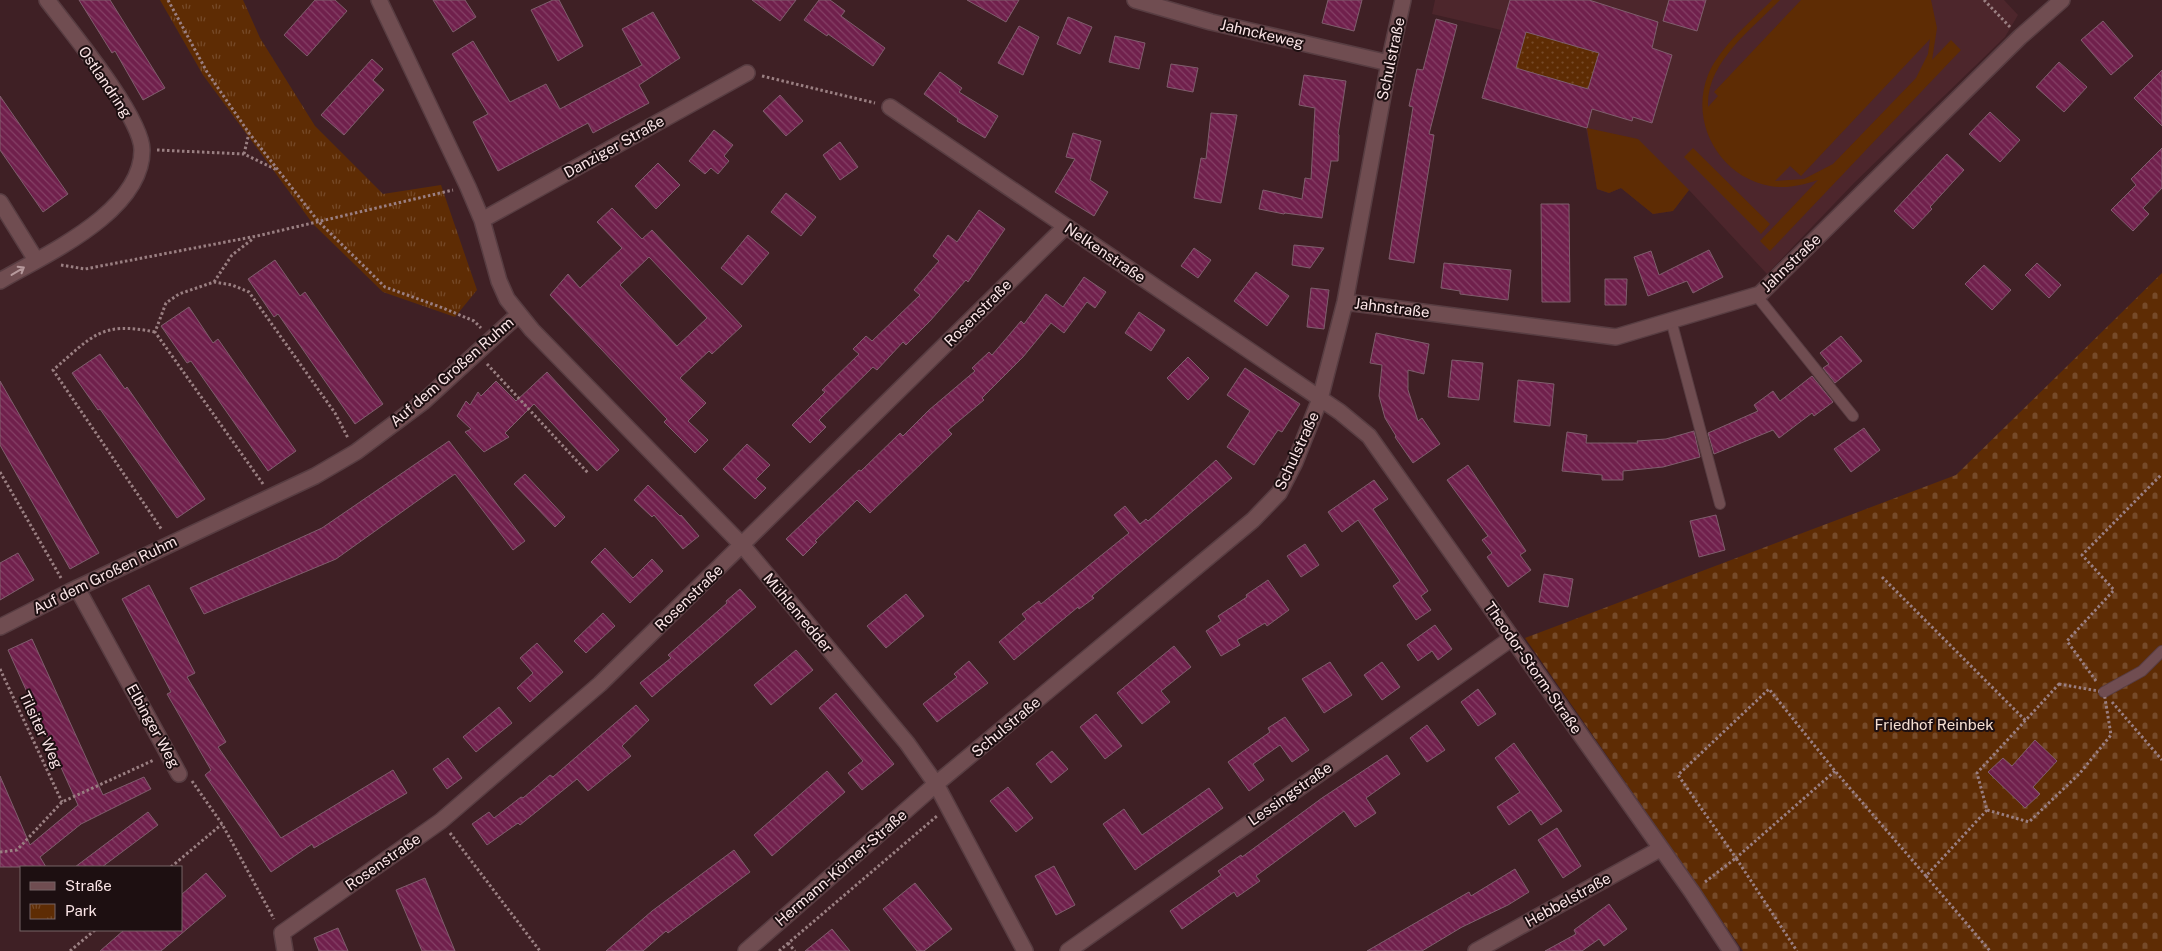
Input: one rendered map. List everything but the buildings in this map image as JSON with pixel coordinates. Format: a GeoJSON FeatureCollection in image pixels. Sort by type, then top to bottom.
{"type":"FeatureCollection","features":[{"type":"Feature","properties":{"kind":"street","name":"Ostlandring"},"geometry":{"type":"LineString","coordinates":[[47,0],[130,115],[142,149]]}},
{"type":"Feature","properties":{"kind":"street","name":"Auf dem Großen Ruhm"},"geometry":{"type":"LineString","coordinates":[[0,628],[73,590],[315,476],[356,452],[423,402],[518,315],[499,281],[482,220],[468,187],[380,0]]}},
{"type":"Feature","properties":{"kind":"street","name":"Jahnckeweg"},"geometry":{"type":"LineString","coordinates":[[1135,0],[1211,22],[1389,63]]}},
{"type":"Feature","properties":{"kind":"street","name":"Schulstraße"},"geometry":{"type":"LineString","coordinates":[[936,784],[1254,520],[1279,493],[1295,462],[1320,399],[1345,302],[1389,63],[1403,0]]}},
{"type":"Feature","properties":{"kind":"street","name":"Jahnstraße"},"geometry":{"type":"LineString","coordinates":[[1345,302],[1616,337],[1760,294],[2020,37],[2062,0]]}},
{"type":"Feature","properties":{"kind":"street","name":"Danziger Straße"},"geometry":{"type":"LineString","coordinates":[[482,220],[747,73]]}},
{"type":"Feature","properties":{"kind":"street","name":"Nelkenstraße"},"geometry":{"type":"LineString","coordinates":[[890,107],[1320,399]]}},
{"type":"Feature","properties":{"kind":"street"},"geometry":{"type":"LineString","coordinates":[[0,281],[81,234],[118,203],[136,180],[142,149]]}},
{"type":"Feature","properties":{"kind":"street"},"geometry":{"type":"LineString","coordinates":[[0,202],[36,260]]}},
{"type":"Feature","properties":{"kind":"street","name":"Rosenstraße"},"geometry":{"type":"LineString","coordinates":[[282,933],[441,820],[600,684],[743,546],[1066,226]]}},
{"type":"Feature","properties":{"kind":"street","name":"Mühlenredder"},"geometry":{"type":"LineString","coordinates":[[518,315],[743,546],[908,743],[936,784],[1025,951]]}},
{"type":"Feature","properties":{"kind":"street","name":"Theodor-Storm-Straße"},"geometry":{"type":"LineString","coordinates":[[1320,399],[1360,428],[1377,445],[1692,892],[1731,951]]}},
{"type":"Feature","properties":{"kind":"street","name":"Elbinger Weg"},"geometry":{"type":"LineString","coordinates":[[73,590],[179,774]]}},
{"type":"Feature","properties":{"kind":"street","name":"Lessingstraße"},"geometry":{"type":"LineString","coordinates":[[1068,951],[1512,638]]}},
{"type":"Feature","properties":{"kind":"street","name":"Hermann-Körner-Straße"},"geometry":{"type":"LineString","coordinates":[[746,951],[936,784]]}},
{"type":"Feature","properties":{"kind":"street","name":"Hebbelstraße"},"geometry":{"type":"LineString","coordinates":[[1476,951],[1660,849]]}},
{"type":"Feature","properties":{"kind":"street"},"geometry":{"type":"LineString","coordinates":[[282,933],[285,951]]}},
{"type":"Feature","properties":{"kind":"lane"},"geometry":{"type":"LineString","coordinates":[[1756,295],[1853,416]]}},
{"type":"Feature","properties":{"kind":"lane"},"geometry":{"type":"LineString","coordinates":[[1671,320],[1720,504]]}},
{"type":"Feature","properties":{"kind":"lane"},"geometry":{"type":"LineString","coordinates":[[2104,692],[2142,671],[2162,651]]}},
{"type":"Feature","properties":{"kind":"path"},"geometry":{"type":"LineString","coordinates":[[168,0],[207,72],[249,133],[318,221],[385,287],[474,321],[492,339]]}},
{"type":"Feature","properties":{"kind":"path"},"geometry":{"type":"LineString","coordinates":[[1984,0],[2020,37]]}},
{"type":"Feature","properties":{"kind":"path"},"geometry":{"type":"LineString","coordinates":[[747,73],[890,107]]}},
{"type":"Feature","properties":{"kind":"path"},"geometry":{"type":"LineString","coordinates":[[244,154],[249,133]]}},
{"type":"Feature","properties":{"kind":"path"},"geometry":{"type":"LineString","coordinates":[[142,149],[244,154],[278,170]]}},
{"type":"Feature","properties":{"kind":"path"},"geometry":{"type":"LineString","coordinates":[[36,260],[85,269],[257,236],[468,187]]}},
{"type":"Feature","properties":{"kind":"path"},"geometry":{"type":"LineString","coordinates":[[214,282],[232,254],[257,236]]}},
{"type":"Feature","properties":{"kind":"path"},"geometry":{"type":"LineString","coordinates":[[155,332],[166,303],[179,294],[214,282],[232,285],[249,292],[335,413],[356,452]]}},
{"type":"Feature","properties":{"kind":"path"},"geometry":{"type":"LineString","coordinates":[[171,543],[53,370],[93,336],[112,328],[129,327],[155,332],[272,497]]}},
{"type":"Feature","properties":{"kind":"path"},"geometry":{"type":"LineString","coordinates":[[477,353],[589,474]]}},
{"type":"Feature","properties":{"kind":"path"},"geometry":{"type":"LineString","coordinates":[[0,472],[73,590]]}},
{"type":"Feature","properties":{"kind":"path"},"geometry":{"type":"LineString","coordinates":[[2162,474],[2082,555],[2114,590],[2067,640],[2104,692],[2162,760]]}},
{"type":"Feature","properties":{"kind":"path"},"geometry":{"type":"LineString","coordinates":[[1882,577],[2026,720]]}},
{"type":"Feature","properties":{"kind":"path","name":"Tilsiter Weg"},"geometry":{"type":"LineString","coordinates":[[0,669],[62,802]]}},
{"type":"Feature","properties":{"kind":"path"},"geometry":{"type":"LineString","coordinates":[[1987,810],[1977,773],[2059,684],[2104,692]]}},
{"type":"Feature","properties":{"kind":"path"},"geometry":{"type":"LineString","coordinates":[[1797,951],[1736,858],[1678,775],[1769,689],[1835,771],[1990,951]]}},
{"type":"Feature","properties":{"kind":"path"},"geometry":{"type":"LineString","coordinates":[[1987,810],[2030,822],[2080,773],[2111,735],[2104,692]]}},
{"type":"Feature","properties":{"kind":"path"},"geometry":{"type":"LineString","coordinates":[[0,852],[17,850],[62,802],[168,754]]}},
{"type":"Feature","properties":{"kind":"path"},"geometry":{"type":"LineString","coordinates":[[1692,892],[1736,858],[1835,771]]}},
{"type":"Feature","properties":{"kind":"path","name":"Elbinger Weg"},"geometry":{"type":"LineString","coordinates":[[179,774],[190,777],[222,824],[282,933]]}},
{"type":"Feature","properties":{"kind":"path"},"geometry":{"type":"LineString","coordinates":[[779,951],[948,806]]}},
{"type":"Feature","properties":{"kind":"path"},"geometry":{"type":"LineString","coordinates":[[1926,876],[1987,810]]}},
{"type":"Feature","properties":{"kind":"path"},"geometry":{"type":"LineString","coordinates":[[441,820],[540,951]]}},
{"type":"Feature","properties":{"kind":"path"},"geometry":{"type":"LineString","coordinates":[[172,866],[222,824]]}},
{"type":"Feature","properties":{"kind":"path"},"geometry":{"type":"LineString","coordinates":[[70,951],[94,931]]}},
{"type":"Feature","properties":{"kind":"path"},"geometry":{"type":"LineString","coordinates":[[788,943],[795,951]]}},
{"type":"Feature","properties":{"kind":"shaded area"},"geometry":{"type":"Polygon","coordinates":[[[1435,0],[2004,0],[2018,15],[2005,37],[1855,182],[1767,274],[1689,190],[1673,211],[1653,214],[1621,188],[1609,193],[1597,189],[1586,128],[1482,98],[1501,30],[1432,14],[1435,0]]]}},
{"type":"Feature","properties":{"kind":"green space"},"geometry":{"type":"Polygon","coordinates":[[[160,0],[243,0],[260,38],[315,126],[383,194],[441,185],[477,290],[455,317],[383,292],[313,224],[203,75],[160,0]]]}},
{"type":"Feature","properties":{"kind":"green space"},"geometry":{"type":"Polygon","coordinates":[[[1772,0],[1780,0],[1744,35],[1714,75],[1709,91],[1708,107],[1718,96],[1714,92],[1801,0],[1931,0],[1937,28],[1932,60],[1951,40],[1961,50],[1770,251],[1760,241],[1818,180],[1794,186],[1776,187],[1752,181],[1737,172],[1723,160],[1713,145],[1706,129],[1703,93],[1708,75],[1720,54],[1772,0]],[[1930,39],[1801,176],[1790,166],[1775,181],[1804,179],[1833,164],[1916,78],[1928,54],[1930,39]]]}},
{"type":"Feature","properties":{"kind":"green space"},"geometry":{"type":"Polygon","coordinates":[[[1526,32],[1599,53],[1588,89],[1516,68],[1526,32]]]}},
{"type":"Feature","properties":{"kind":"green space"},"geometry":{"type":"Polygon","coordinates":[[[1587,128],[1638,139],[1689,190],[1673,211],[1653,214],[1621,188],[1609,193],[1597,189],[1587,128]]]}},
{"type":"Feature","properties":{"kind":"green space"},"geometry":{"type":"Polygon","coordinates":[[[1693,148],[1770,224],[1761,234],[1684,157],[1693,148]]]}},
{"type":"Feature","properties":{"kind":"green space","name":"Friedhof Reinbek"},"geometry":{"type":"Polygon","coordinates":[[[2162,273],[2162,951],[1743,951],[1525,638],[1956,475],[2162,273]]]}}]}
